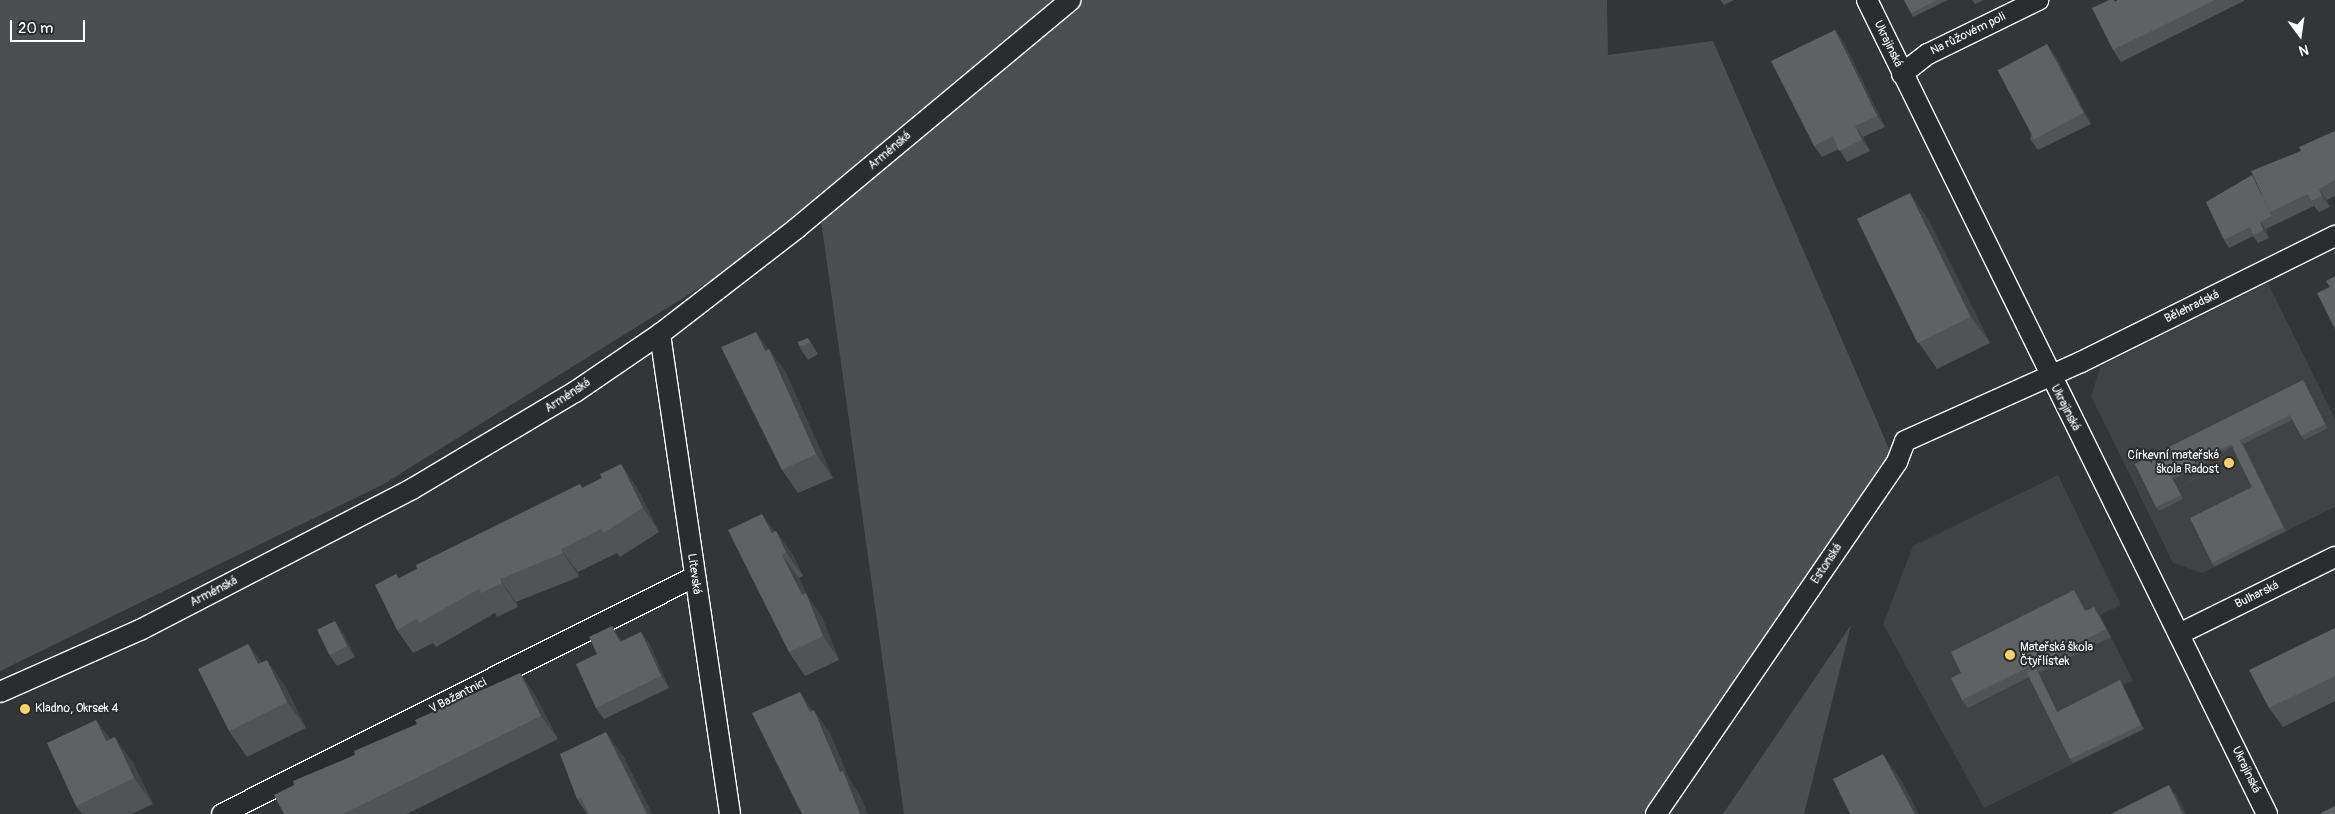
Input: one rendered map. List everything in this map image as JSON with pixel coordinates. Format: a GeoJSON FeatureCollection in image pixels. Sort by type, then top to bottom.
{"type":"FeatureCollection","features":[{"type":"Feature","properties":{"kind":"street","name":"Arménská"},"geometry":{"type":"LineString","coordinates":[[0,692],[140,630],[412,489],[575,392],[660,334],[797,228],[1071,0]]}},
{"type":"Feature","properties":{"kind":"street","name":"Ukrajinská"},"geometry":{"type":"LineString","coordinates":[[1867,0],[2049,376],[2267,814]]}},
{"type":"Feature","properties":{"kind":"street","name":"Na růžovém poli"},"geometry":{"type":"LineString","coordinates":[[1902,74],[1928,54],[2038,0]]}},
{"type":"Feature","properties":{"kind":"street","name":"Bělehradská"},"geometry":{"type":"LineString","coordinates":[[2049,376],[2335,236]]}},
{"type":"Feature","properties":{"kind":"street","name":"Litevská"},"geometry":{"type":"LineString","coordinates":[[660,334],[730,814]]}},
{"type":"Feature","properties":{"kind":"street","name":"Estonská"},"geometry":{"type":"LineString","coordinates":[[1656,814],[1897,462],[1905,441],[2049,376]]}},
{"type":"Feature","properties":{"kind":"street","name":"Bulharská"},"geometry":{"type":"LineString","coordinates":[[2179,634],[2335,557]]}},
{"type":"Feature","properties":{"kind":"street","name":"V Bažantnici"},"geometry":{"type":"LineString","coordinates":[[222,814],[694,577]]}},
{"type":"Feature","properties":{"kind":"shaded area"},"geometry":{"type":"Polygon","coordinates":[[[0,0],[1607,0],[1608,55],[1713,41],[1893,458],[1647,814],[904,814],[820,213],[382,485],[0,671],[0,0]]]}},
{"type":"Feature","properties":{"kind":"shaded area","name":"Církevní mateřská škola Radost"},"geometry":{"type":"Polygon","coordinates":[[[2268,283],[2335,419],[2335,507],[2202,573],[2173,563],[2091,396],[2101,366],[2268,283]]]}},
{"type":"Feature","properties":{"kind":"shaded area","name":"Mateřská škola Čtyřlístek"},"geometry":{"type":"Polygon","coordinates":[[[2058,475],[2121,605],[2100,615],[2133,681],[2123,685],[2144,729],[1984,808],[1883,624],[1913,546],[2058,475]]]}},
{"type":"Feature","properties":{"kind":"shaded area"},"geometry":{"type":"Polygon","coordinates":[[[1851,625],[1804,814],[1723,814],[1851,625]]]}},
{"type":"Feature","properties":{"kind":"building"},"geometry":{"type":"Polygon","coordinates":[[[1904,0],[1937,0],[1911,13],[1904,0]]]}},
{"type":"Feature","properties":{"kind":"building"},"geometry":{"type":"Polygon","coordinates":[[[2109,0],[2114,0],[2115,2],[2118,0],[2215,0],[2113,50],[2092,8],[2109,0]]]}},
{"type":"Feature","properties":{"kind":"building"},"geometry":{"type":"Polygon","coordinates":[[[1835,30],[1877,116],[1855,126],[1862,140],[1839,151],[1833,136],[1814,146],[1771,61],[1835,30]]]}},
{"type":"Feature","properties":{"kind":"building"},"geometry":{"type":"Polygon","coordinates":[[[2047,44],[2084,113],[2034,139],[1998,70],[2047,44]]]}},
{"type":"Feature","properties":{"kind":"building"},"geometry":{"type":"Polygon","coordinates":[[[2335,131],[2335,180],[2319,189],[2322,196],[2311,201],[2308,194],[2270,212],[2251,171],[2301,151],[2299,147],[2335,131]]]}},
{"type":"Feature","properties":{"kind":"building"},"geometry":{"type":"Polygon","coordinates":[[[2252,175],[2272,216],[2260,222],[2263,230],[2253,235],[2250,227],[2224,240],[2206,202],[2252,175]]]}},
{"type":"Feature","properties":{"kind":"building"},"geometry":{"type":"Polygon","coordinates":[[[1910,193],[1970,317],[1917,343],[1857,219],[1910,193]]]}},
{"type":"Feature","properties":{"kind":"building"},"geometry":{"type":"Polygon","coordinates":[[[2335,276],[2335,329],[2317,293],[2330,287],[2326,281],[2335,276]]]}},
{"type":"Feature","properties":{"kind":"building"},"geometry":{"type":"Polygon","coordinates":[[[756,332],[765,351],[769,349],[816,454],[782,470],[721,347],[756,332]]]}},
{"type":"Feature","properties":{"kind":"building"},"geometry":{"type":"Polygon","coordinates":[[[808,338],[810,343],[800,347],[798,342],[808,338]]]}},
{"type":"Feature","properties":{"kind":"building"},"geometry":{"type":"Polygon","coordinates":[[[2303,380],[2325,424],[2301,436],[2290,415],[2240,440],[2283,527],[2212,563],[2190,518],[2252,487],[2231,444],[2170,475],[2181,495],[2156,507],[2135,464],[2303,380]]]}},
{"type":"Feature","properties":{"kind":"building"},"geometry":{"type":"Polygon","coordinates":[[[621,464],[643,508],[603,533],[601,529],[561,549],[563,553],[500,579],[502,583],[481,593],[479,589],[419,623],[417,619],[397,630],[375,585],[396,574],[398,579],[417,569],[416,565],[580,484],[582,488],[602,478],[600,474],[621,464]]]}},
{"type":"Feature","properties":{"kind":"building"},"geometry":{"type":"Polygon","coordinates":[[[762,514],[772,533],[776,531],[786,552],[782,555],[802,595],[806,593],[823,636],[789,652],[728,530],[762,514]]]}},
{"type":"Feature","properties":{"kind":"building"},"geometry":{"type":"Polygon","coordinates":[[[2074,590],[2085,611],[2094,607],[2106,629],[1962,700],[1951,678],[1961,673],[1951,652],[2074,590]]]}},
{"type":"Feature","properties":{"kind":"building"},"geometry":{"type":"Polygon","coordinates":[[[335,621],[347,646],[329,655],[317,630],[335,621]]]}},
{"type":"Feature","properties":{"kind":"building"},"geometry":{"type":"Polygon","coordinates":[[[612,626],[620,642],[641,632],[661,676],[596,708],[576,664],[597,654],[589,637],[612,626]]]}},
{"type":"Feature","properties":{"kind":"building"},"geometry":{"type":"Polygon","coordinates":[[[2335,628],[2335,676],[2269,708],[2249,670],[2335,628]]]}},
{"type":"Feature","properties":{"kind":"building"},"geometry":{"type":"Polygon","coordinates":[[[248,644],[258,664],[267,660],[287,702],[229,731],[198,669],[248,644]]]}},
{"type":"Feature","properties":{"kind":"building"},"geometry":{"type":"Polygon","coordinates":[[[2036,668],[2057,712],[2120,680],[2141,725],[2070,759],[2027,673],[2036,668]]]}},
{"type":"Feature","properties":{"kind":"building"},"geometry":{"type":"Polygon","coordinates":[[[520,673],[541,716],[343,814],[284,814],[274,795],[294,785],[293,781],[355,755],[354,751],[417,724],[415,720],[520,673]]]}},
{"type":"Feature","properties":{"kind":"building"},"geometry":{"type":"Polygon","coordinates":[[[800,692],[810,712],[814,710],[840,772],[843,771],[860,814],[802,814],[752,713],[800,692]]]}},
{"type":"Feature","properties":{"kind":"building"},"geometry":{"type":"Polygon","coordinates":[[[96,720],[106,741],[115,737],[134,778],[76,806],[47,743],[96,720]]]}},
{"type":"Feature","properties":{"kind":"building"},"geometry":{"type":"Polygon","coordinates":[[[606,732],[647,814],[589,814],[581,797],[577,799],[560,754],[606,732]]]}},
{"type":"Feature","properties":{"kind":"building"},"geometry":{"type":"Polygon","coordinates":[[[1883,754],[1915,814],[1850,814],[1833,779],[1883,754]]]}},
{"type":"Feature","properties":{"kind":"building"},"geometry":{"type":"Polygon","coordinates":[[[2169,785],[2183,814],[2111,814],[2169,785]]]}},
{"type":"Feature","properties":{"kind":"building"},"geometry":{"type":"Polygon","coordinates":[[[2335,806],[2335,814],[2321,813],[2335,806]]]}},
{"type":"Feature","properties":{"kind":"place","name":"Církevní mateřská škola Radost"},"geometry":{"type":"Point","coordinates":[2229,463]}},
{"type":"Feature","properties":{"kind":"place","name":"Mateřská škola Čtyřlístek"},"geometry":{"type":"Point","coordinates":[2010,655]}},
{"type":"Feature","properties":{"kind":"place","name":"Kladno, Okrsek 4"},"geometry":{"type":"Point","coordinates":[25,709]}}]}
